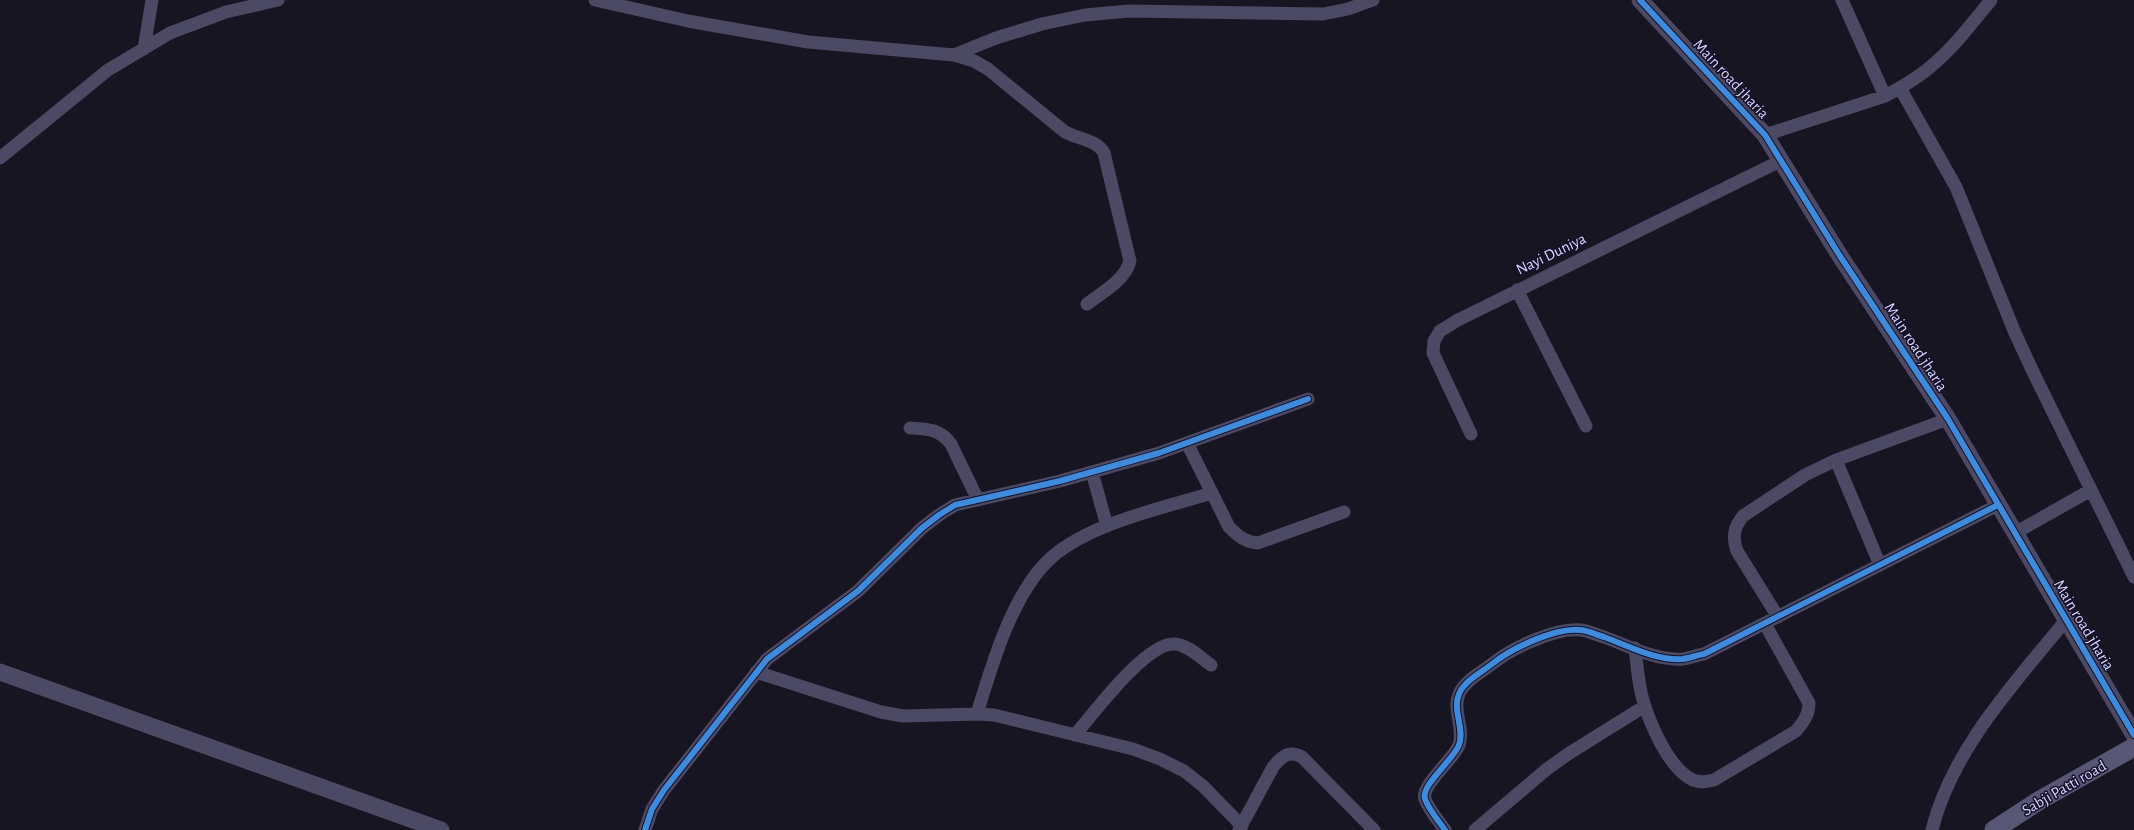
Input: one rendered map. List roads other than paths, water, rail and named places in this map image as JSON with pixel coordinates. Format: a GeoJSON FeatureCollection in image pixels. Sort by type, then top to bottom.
{"type":"FeatureCollection","features":[{"type":"Feature","properties":{"kind":"main road","name":"Sabji Patti road"},"geometry":{"type":"LineString","coordinates":[[1994,830],[2040,800],[2134,747]]}},
{"type":"Feature","properties":{"kind":"street"},"geometry":{"type":"LineString","coordinates":[[144,48],[152,0]]}},
{"type":"Feature","properties":{"kind":"street"},"geometry":{"type":"LineString","coordinates":[[0,158],[108,70],[170,33],[226,12],[278,0]]}},
{"type":"Feature","properties":{"kind":"street"},"geometry":{"type":"LineString","coordinates":[[595,0],[688,21],[808,42],[954,55],[974,61],[988,69],[1065,132],[1077,138],[1097,144],[1104,153],[1130,260],[1128,270],[1122,277],[1087,304]]}},
{"type":"Feature","properties":{"kind":"street"},"geometry":{"type":"LineString","coordinates":[[954,55],[996,38],[1042,24],[1085,15],[1129,11],[1323,14],[1348,9],[1373,0]]}},
{"type":"Feature","properties":{"kind":"street","name":"Main road jharia"},"geometry":{"type":"LineString","coordinates":[[1640,0],[1765,135],[1780,161],[1948,419],[2134,734]]}},
{"type":"Feature","properties":{"kind":"street"},"geometry":{"type":"LineString","coordinates":[[1842,0],[1885,96]]}},
{"type":"Feature","properties":{"kind":"street"},"geometry":{"type":"LineString","coordinates":[[1765,135],[1885,96],[1900,88],[1930,68],[1957,41],[1991,0]]}},
{"type":"Feature","properties":{"kind":"street"},"geometry":{"type":"LineString","coordinates":[[1900,88],[1956,187],[2015,333],[2134,577]]}},
{"type":"Feature","properties":{"kind":"street","name":"Nayi Duniya"},"geometry":{"type":"LineString","coordinates":[[1471,434],[1433,353],[1434,341],[1440,331],[1458,320],[1517,290],[1780,161]]}},
{"type":"Feature","properties":{"kind":"street"},"geometry":{"type":"LineString","coordinates":[[1517,290],[1586,426]]}},
{"type":"Feature","properties":{"kind":"street"},"geometry":{"type":"LineString","coordinates":[[645,830],[652,809],[664,790],[767,659],[858,591],[922,528],[955,505],[1092,472],[1188,443],[1308,399]]}},
{"type":"Feature","properties":{"kind":"street"},"geometry":{"type":"LineString","coordinates":[[1778,617],[1736,551],[1733,540],[1736,524],[1743,516],[1805,475],[1836,460],[1948,419]]}},
{"type":"Feature","properties":{"kind":"street"},"geometry":{"type":"LineString","coordinates":[[910,428],[931,429],[946,436],[978,500]]}},
{"type":"Feature","properties":{"kind":"street"},"geometry":{"type":"LineString","coordinates":[[1188,443],[1229,527],[1238,537],[1248,542],[1258,542],[1344,512]]}},
{"type":"Feature","properties":{"kind":"street"},"geometry":{"type":"LineString","coordinates":[[1836,460],[1880,565]]}},
{"type":"Feature","properties":{"kind":"street"},"geometry":{"type":"LineString","coordinates":[[1092,472],[1108,526]]}},
{"type":"Feature","properties":{"kind":"street"},"geometry":{"type":"LineString","coordinates":[[2015,532],[2091,490]]}},
{"type":"Feature","properties":{"kind":"street"},"geometry":{"type":"LineString","coordinates":[[977,714],[1004,633],[1026,589],[1038,570],[1059,552],[1098,529],[1212,493]]}},
{"type":"Feature","properties":{"kind":"street"},"geometry":{"type":"LineString","coordinates":[[1445,830],[1424,798],[1429,784],[1456,753],[1460,741],[1456,702],[1459,693],[1464,686],[1499,658],[1556,632],[1567,630],[1582,630],[1658,656],[1683,659],[1704,654],[1998,505]]}},
{"type":"Feature","properties":{"kind":"street"},"geometry":{"type":"LineString","coordinates":[[1932,830],[1951,778],[1975,737],[2001,700],[2066,620]]}},
{"type":"Feature","properties":{"kind":"street"},"geometry":{"type":"LineString","coordinates":[[1635,648],[1645,706],[1656,735],[1675,763],[1692,779],[1703,783],[1714,780],[1796,731],[1806,719],[1809,703],[1765,624]]}},
{"type":"Feature","properties":{"kind":"street"},"geometry":{"type":"LineString","coordinates":[[1075,735],[1138,663],[1162,645],[1175,644],[1189,649],[1211,665]]}},
{"type":"Feature","properties":{"kind":"street"},"geometry":{"type":"LineString","coordinates":[[0,672],[441,830]]}},
{"type":"Feature","properties":{"kind":"street"},"geometry":{"type":"LineString","coordinates":[[756,672],[881,712],[903,716],[994,715],[1133,749],[1184,771],[1221,803],[1241,828],[1280,758],[1288,753],[1295,753],[1302,757],[1374,830]]}},
{"type":"Feature","properties":{"kind":"street"},"geometry":{"type":"LineString","coordinates":[[1475,830],[1527,784],[1552,765],[1645,706]]}}]}
